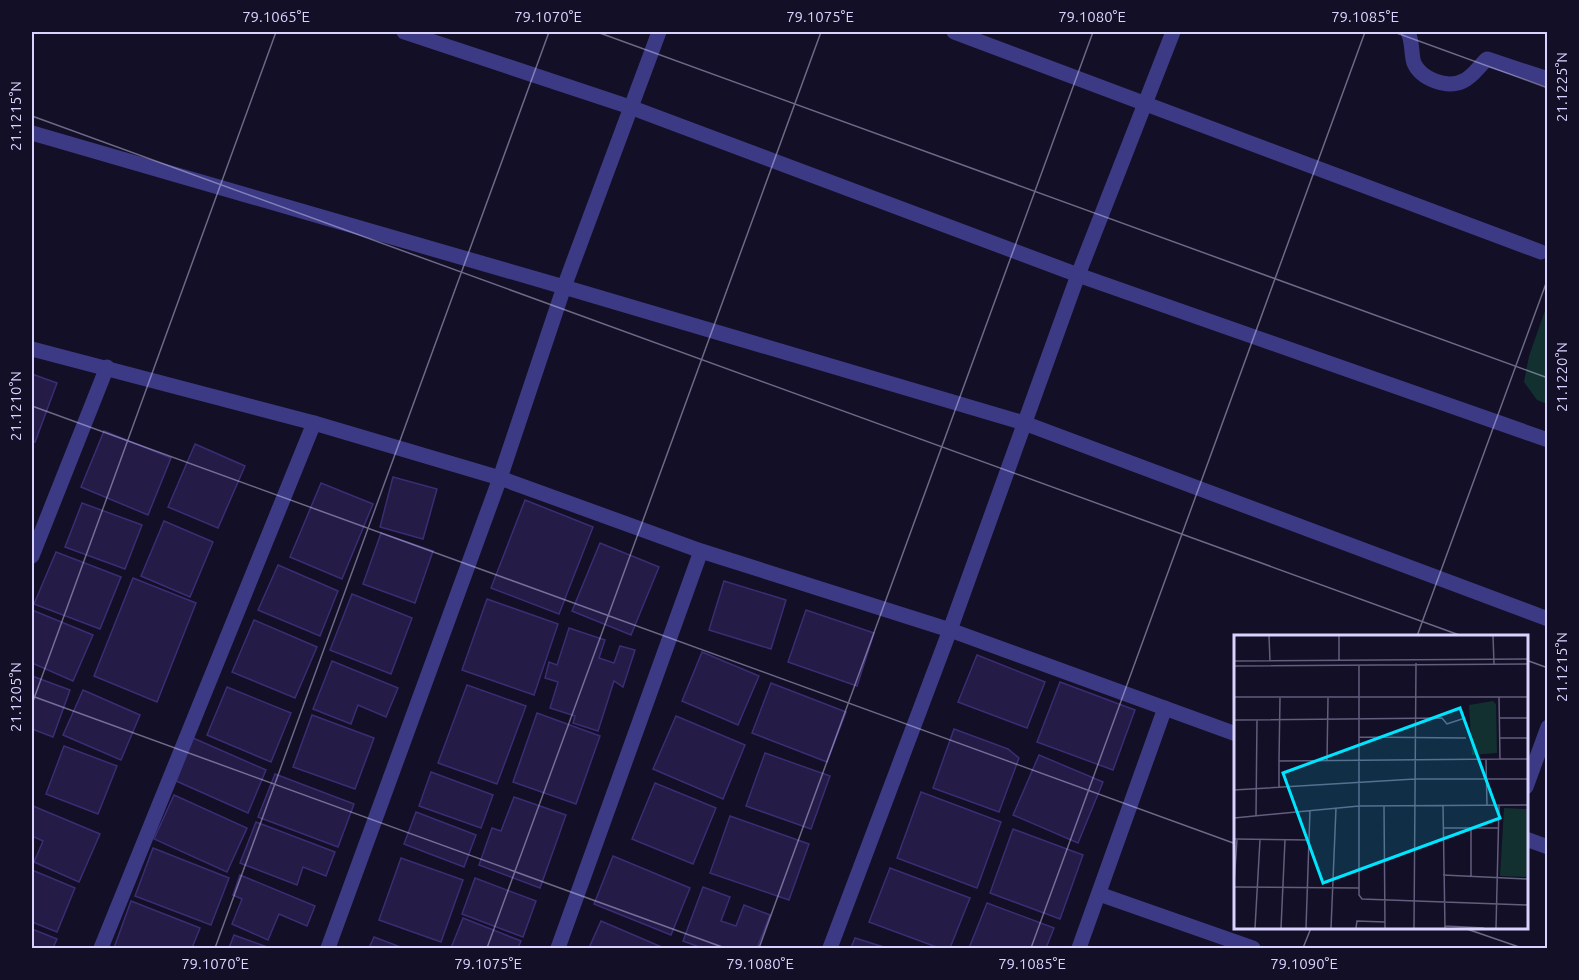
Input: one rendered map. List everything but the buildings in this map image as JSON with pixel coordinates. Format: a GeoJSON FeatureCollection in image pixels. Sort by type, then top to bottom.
{"type":"FeatureCollection","features":[{"type":"Feature","properties":{"kind":"street"},"geometry":{"type":"LineString","coordinates":[[404,32],[630,107],[1078,275],[1548,440]]}},
{"type":"Feature","properties":{"kind":"street"},"geometry":{"type":"LineString","coordinates":[[328,948],[500,478],[564,286],[659,32]]}},
{"type":"Feature","properties":{"kind":"street"},"geometry":{"type":"LineString","coordinates":[[954,32],[1541,252]]}},
{"type":"Feature","properties":{"kind":"street"},"geometry":{"type":"LineString","coordinates":[[830,948],[950,630],[1078,275],[1173,32]]}},
{"type":"Feature","properties":{"kind":"street"},"geometry":{"type":"LineString","coordinates":[[1408,32],[1413,43],[1413,61],[1419,72],[1430,80],[1461,83],[1487,59],[1548,79]]}},
{"type":"Feature","properties":{"kind":"street"},"geometry":{"type":"LineString","coordinates":[[32,133],[564,286],[1024,423],[1548,619]]}},
{"type":"Feature","properties":{"kind":"street"},"geometry":{"type":"LineString","coordinates":[[32,349],[314,423],[500,478],[701,551],[950,630],[1234,733]]}},
{"type":"Feature","properties":{"kind":"street"},"geometry":{"type":"LineString","coordinates":[[32,556],[107,367]]}},
{"type":"Feature","properties":{"kind":"street"},"geometry":{"type":"LineString","coordinates":[[101,948],[314,423]]}},
{"type":"Feature","properties":{"kind":"street"},"geometry":{"type":"LineString","coordinates":[[558,948],[701,551]]}},
{"type":"Feature","properties":{"kind":"street"},"geometry":{"type":"LineString","coordinates":[[1079,948],[1165,708]]}},
{"type":"Feature","properties":{"kind":"street"},"geometry":{"type":"LineString","coordinates":[[1528,784],[1548,727]]}},
{"type":"Feature","properties":{"kind":"street"},"geometry":{"type":"LineString","coordinates":[[1528,839],[1548,847]]}},
{"type":"Feature","properties":{"kind":"street"},"geometry":{"type":"LineString","coordinates":[[1099,894],[1253,948]]}},
{"type":"Feature","properties":{"kind":"green space"},"geometry":{"type":"Polygon","coordinates":[[[1547,305],[1547,404],[1537,400],[1524,382],[1529,356],[1547,305]]]}}]}
